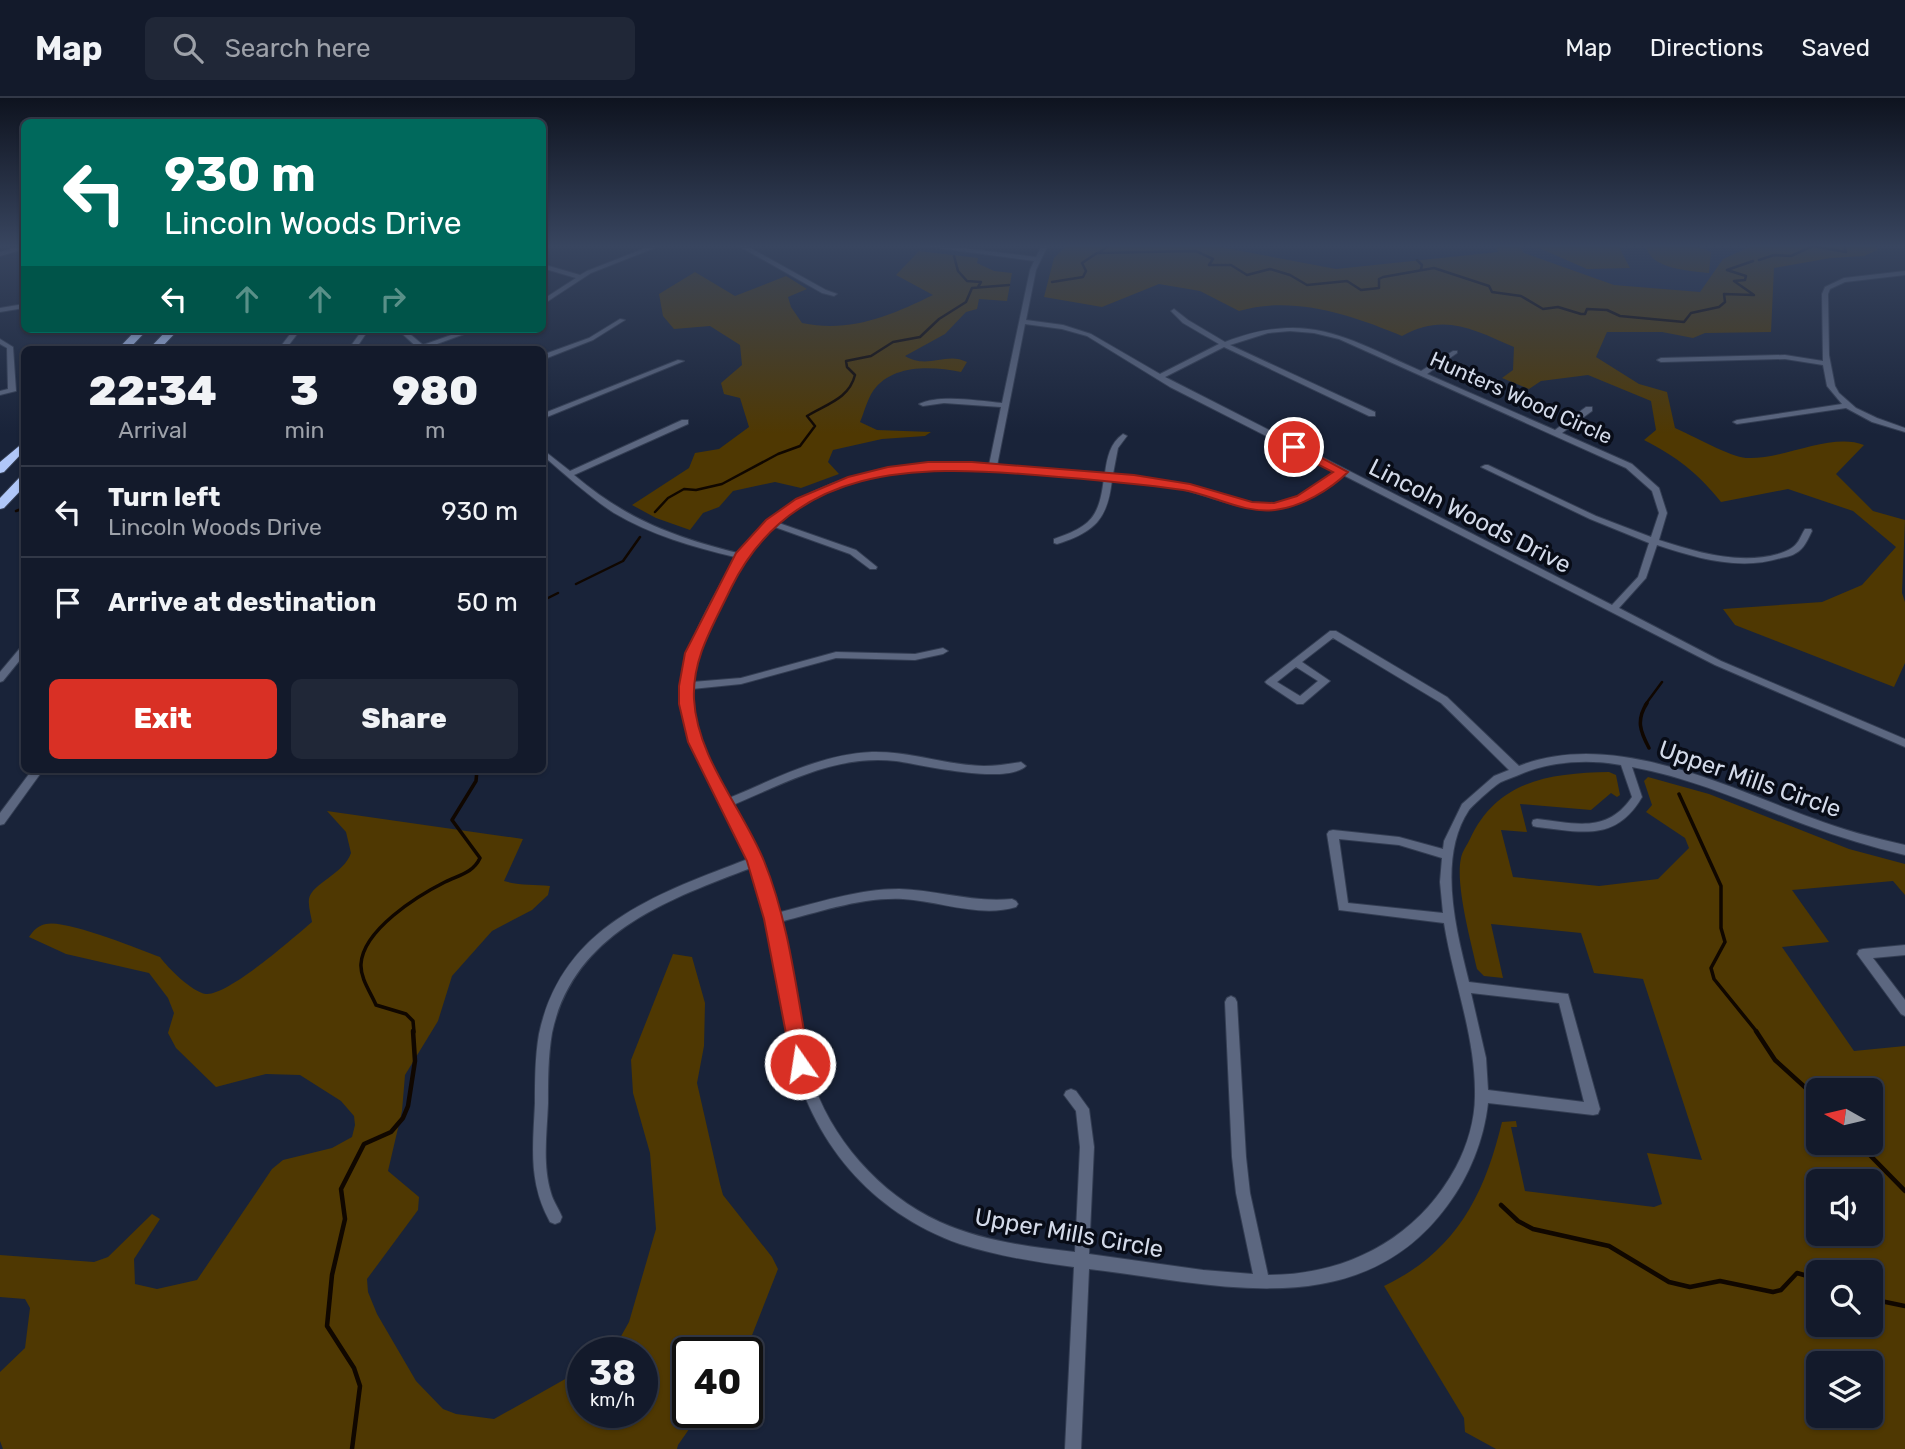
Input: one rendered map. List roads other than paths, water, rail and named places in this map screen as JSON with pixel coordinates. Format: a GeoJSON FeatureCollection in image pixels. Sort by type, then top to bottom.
{"type":"FeatureCollection","features":[{"type":"Feature","properties":{"kind":"highway"},"geometry":{"type":"LineString","coordinates":[[126,346],[140,333]]}},
{"type":"Feature","properties":{"kind":"highway"},"geometry":{"type":"LineString","coordinates":[[157,346],[170,333]]}},
{"type":"Feature","properties":{"kind":"highway"},"geometry":{"type":"LineString","coordinates":[[0,469],[21,448]]}},
{"type":"Feature","properties":{"kind":"highway"},"geometry":{"type":"LineString","coordinates":[[0,505],[21,483]]}},
{"type":"Feature","properties":{"kind":"street"},"geometry":{"type":"LineString","coordinates":[[993,467],[1026,308]]}},
{"type":"Feature","properties":{"kind":"street"},"geometry":{"type":"LineString","coordinates":[[1826,308],[1830,385],[1850,405],[1871,418],[1905,430]]}},
{"type":"Feature","properties":{"kind":"street"},"geometry":{"type":"LineString","coordinates":[[1174,311],[1181,320],[1226,344],[1372,414]]}},
{"type":"Feature","properties":{"kind":"street"},"geometry":{"type":"LineString","coordinates":[[546,356],[591,339],[622,320]]}},
{"type":"Feature","properties":{"kind":"street","name":"Lincoln Woods Drive"},"geometry":{"type":"LineString","coordinates":[[1022,323],[1063,327],[1089,335],[1159,377],[1612,610],[1746,677],[1905,743]]}},
{"type":"Feature","properties":{"kind":"street","name":"Hunters Wood Circle"},"geometry":{"type":"LineString","coordinates":[[1159,377],[1226,344],[1265,330],[1289,328],[1315,331],[1340,338],[1629,466],[1649,481],[1662,504],[1663,513],[1642,578],[1612,610]]}},
{"type":"Feature","properties":{"kind":"street"},"geometry":{"type":"LineString","coordinates":[[404,333],[419,346]]}},
{"type":"Feature","properties":{"kind":"street"},"geometry":{"type":"LineString","coordinates":[[430,346],[464,333]]}},
{"type":"Feature","properties":{"kind":"street"},"geometry":{"type":"LineString","coordinates":[[0,341],[10,347],[12,391],[0,393]]}},
{"type":"Feature","properties":{"kind":"street"},"geometry":{"type":"LineString","coordinates":[[1422,374],[1455,352]]}},
{"type":"Feature","properties":{"kind":"street"},"geometry":{"type":"LineString","coordinates":[[1661,360],[1774,357],[1828,364]]}},
{"type":"Feature","properties":{"kind":"street"},"geometry":{"type":"LineString","coordinates":[[546,415],[680,361]]}},
{"type":"Feature","properties":{"kind":"street"},"geometry":{"type":"LineString","coordinates":[[923,404],[944,401],[1006,405]]}},
{"type":"Feature","properties":{"kind":"street"},"geometry":{"type":"LineString","coordinates":[[1737,422],[1850,405]]}},
{"type":"Feature","properties":{"kind":"street"},"geometry":{"type":"LineString","coordinates":[[1557,433],[1589,409]]}},
{"type":"Feature","properties":{"kind":"street"},"geometry":{"type":"LineString","coordinates":[[569,474],[685,422]]}},
{"type":"Feature","properties":{"kind":"street"},"geometry":{"type":"LineString","coordinates":[[1057,541],[1076,534],[1100,512],[1106,502],[1113,449],[1123,436]]}},
{"type":"Feature","properties":{"kind":"street"},"geometry":{"type":"LineString","coordinates":[[546,454],[603,501],[640,523],[740,556]]}},
{"type":"Feature","properties":{"kind":"street","name":"Upper Mills Circle"},"geometry":{"type":"LineString","coordinates":[[1342,472],[1301,498],[1274,506],[1252,505],[1174,484],[993,467],[928,466],[868,475],[820,492],[771,523],[740,556],[696,642],[686,686],[690,724],[696,742],[755,861],[773,919],[796,1050],[807,1088],[825,1124],[850,1160],[881,1192],[934,1226],[968,1240],[1007,1249],[1262,1281],[1298,1281],[1331,1275],[1394,1248],[1424,1223],[1452,1190],[1470,1149],[1482,1096],[1479,1061],[1444,878],[1446,854],[1454,826],[1466,808],[1489,785],[1517,771],[1557,761],[1625,761],[1697,778],[1850,836],[1905,850]]}},
{"type":"Feature","properties":{"kind":"street"},"geometry":{"type":"LineString","coordinates":[[1485,467],[1606,524],[1712,557],[1759,561],[1795,551],[1808,531]]}},
{"type":"Feature","properties":{"kind":"street"},"geometry":{"type":"LineString","coordinates":[[771,523],[853,552],[873,567]]}},
{"type":"Feature","properties":{"kind":"street"},"geometry":{"type":"LineString","coordinates":[[1295,662],[1325,681],[1300,701],[1270,682],[1295,662],[1333,633],[1444,700],[1517,771]]}},
{"type":"Feature","properties":{"kind":"street"},"geometry":{"type":"LineString","coordinates":[[686,686],[741,681],[836,655],[915,657],[943,651]]}},
{"type":"Feature","properties":{"kind":"street"},"geometry":{"type":"LineString","coordinates":[[0,678],[21,653]]}},
{"type":"Feature","properties":{"kind":"street"},"geometry":{"type":"LineString","coordinates":[[727,803],[806,770],[848,758],[893,757],[987,771],[1021,766]]}},
{"type":"Feature","properties":{"kind":"street"},"geometry":{"type":"LineString","coordinates":[[1536,823],[1596,828],[1613,823],[1634,804],[1637,797],[1625,761]]}},
{"type":"Feature","properties":{"kind":"street"},"geometry":{"type":"LineString","coordinates":[[0,821],[36,773]]}},
{"type":"Feature","properties":{"kind":"street"},"geometry":{"type":"LineString","coordinates":[[1446,854],[1406,842],[1333,834],[1343,907],[1450,919]]}},
{"type":"Feature","properties":{"kind":"street"},"geometry":{"type":"LineString","coordinates":[[555,1217],[545,1203],[540,1166],[542,1054],[547,1030],[566,982],[601,939],[642,908],[755,861]]}},
{"type":"Feature","properties":{"kind":"street"},"geometry":{"type":"LineString","coordinates":[[773,919],[881,894],[921,896],[978,906],[1012,904]]}},
{"type":"Feature","properties":{"kind":"street"},"geometry":{"type":"LineString","coordinates":[[1905,950],[1863,954],[1905,1010]]}},
{"type":"Feature","properties":{"kind":"street"},"geometry":{"type":"LineString","coordinates":[[1465,987],[1564,998],[1594,1109],[1482,1096]]}},
{"type":"Feature","properties":{"kind":"street"},"geometry":{"type":"LineString","coordinates":[[1231,1002],[1243,1194],[1262,1281]]}},
{"type":"Feature","properties":{"kind":"street"},"geometry":{"type":"LineString","coordinates":[[1071,1095],[1082,1109],[1086,1125],[1073,1449]]}},
{"type":"Feature","properties":{"kind":"waterway"},"geometry":{"type":"LineString","coordinates":[[655,512],[668,498],[684,489],[696,490],[722,484],[778,454],[800,446],[815,426],[807,416],[836,400],[852,383],[855,375],[847,367],[846,361],[871,356],[893,342],[920,337],[939,319],[956,308]]}},
{"type":"Feature","properties":{"kind":"waterway"},"geometry":{"type":"LineString","coordinates":[[1541,308],[1550,308]]}},
{"type":"Feature","properties":{"kind":"waterway"},"geometry":{"type":"LineString","coordinates":[[1561,308],[1581,314],[1585,314],[1587,309],[1607,310],[1620,316],[1684,322],[1691,313],[1714,308]]}},
{"type":"Feature","properties":{"kind":"waterway"},"geometry":{"type":"LineString","coordinates":[[16,511],[21,509]]}},
{"type":"Feature","properties":{"kind":"waterway"},"geometry":{"type":"LineString","coordinates":[[576,584],[623,561],[640,537]]}},
{"type":"Feature","properties":{"kind":"waterway"},"geometry":{"type":"LineString","coordinates":[[546,599],[558,593]]}},
{"type":"Feature","properties":{"kind":"waterway"},"geometry":{"type":"LineString","coordinates":[[1645,705],[1662,682]]}},
{"type":"Feature","properties":{"kind":"waterway"},"geometry":{"type":"LineString","coordinates":[[1647,703],[1641,715],[1640,726],[1649,748]]}},
{"type":"Feature","properties":{"kind":"waterway"},"geometry":{"type":"LineString","coordinates":[[414,1032],[413,1021],[406,1014],[376,1005],[362,975],[364,951],[381,927],[407,905],[465,873],[477,863],[480,858],[452,820],[476,781],[477,773]]}},
{"type":"Feature","properties":{"kind":"waterway"},"geometry":{"type":"LineString","coordinates":[[1679,794],[1721,886],[1721,928],[1725,942],[1711,968],[1714,979],[1757,1032]]}},
{"type":"Feature","properties":{"kind":"waterway"},"geometry":{"type":"LineString","coordinates":[[352,1449],[360,1386],[354,1368],[327,1326],[332,1275],[345,1219],[341,1189],[364,1144],[391,1132],[403,1118],[408,1106],[415,1061],[413,1031]]}},
{"type":"Feature","properties":{"kind":"waterway"},"geometry":{"type":"LineString","coordinates":[[1756,1031],[1775,1060],[1806,1088]]}},
{"type":"Feature","properties":{"kind":"waterway"},"geometry":{"type":"LineString","coordinates":[[1870,1155],[1905,1191]]}},
{"type":"Feature","properties":{"kind":"waterway"},"geometry":{"type":"LineString","coordinates":[[1501,1205],[1518,1221],[1533,1229],[1609,1246],[1669,1282],[1690,1287],[1720,1281],[1773,1292],[1781,1290],[1797,1273],[1806,1276]]}},
{"type":"Feature","properties":{"kind":"waterway"},"geometry":{"type":"LineString","coordinates":[[1883,1301],[1905,1306]]}}]}
